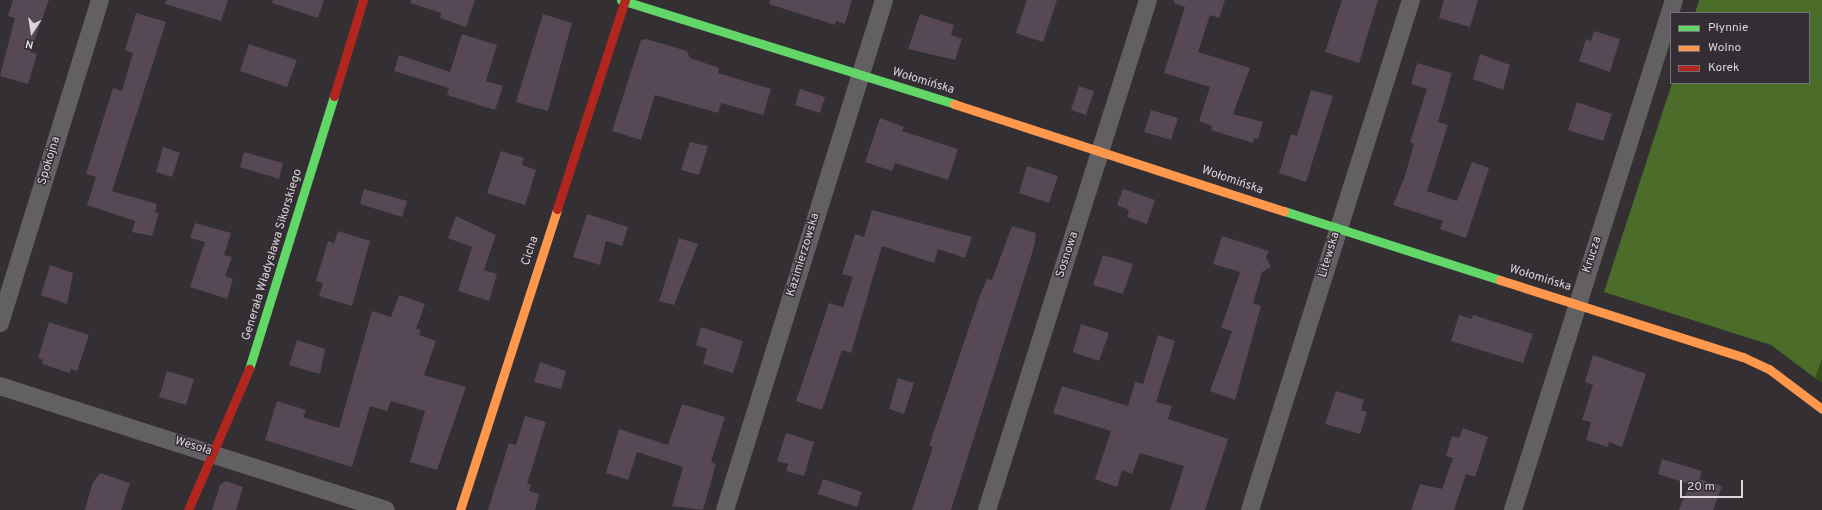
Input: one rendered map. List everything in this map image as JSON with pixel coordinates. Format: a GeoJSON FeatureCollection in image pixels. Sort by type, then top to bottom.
{"type":"FeatureCollection","features":[{"type":"Feature","properties":{"kind":"street","name":"Spokojna"},"geometry":{"type":"LineString","coordinates":[[0,323],[100,0]]}},
{"type":"Feature","properties":{"kind":"street","name":"Generała Władysława Sikorskiego"},"geometry":{"type":"LineString","coordinates":[[188,510],[254,358],[363,0]]}},
{"type":"Feature","properties":{"kind":"street","name":"Wołomińska"},"geometry":{"type":"LineString","coordinates":[[624,0],[860,76],[1102,150],[1338,229],[1578,303],[1757,362],[1822,409]]}},
{"type":"Feature","properties":{"kind":"street","name":"Cicha"},"geometry":{"type":"LineString","coordinates":[[460,510],[624,0]]}},
{"type":"Feature","properties":{"kind":"street","name":"Kazimierzowska"},"geometry":{"type":"LineString","coordinates":[[725,510],[884,0]]}},
{"type":"Feature","properties":{"kind":"street","name":"Sosnowa"},"geometry":{"type":"LineString","coordinates":[[987,510],[1102,150],[1148,0]]}},
{"type":"Feature","properties":{"kind":"street","name":"Litewska"},"geometry":{"type":"LineString","coordinates":[[1250,510],[1411,0]]}},
{"type":"Feature","properties":{"kind":"street","name":"Krucza"},"geometry":{"type":"LineString","coordinates":[[1670,12],[1674,0]]}},
{"type":"Feature","properties":{"kind":"street","name":"Krucza"},"geometry":{"type":"LineString","coordinates":[[1513,510],[1670,13]]}},
{"type":"Feature","properties":{"kind":"street","name":"Wesoła"},"geometry":{"type":"LineString","coordinates":[[0,386],[386,510]]}},
{"type":"Feature","properties":{"kind":"green space"},"geometry":{"type":"Polygon","coordinates":[[[1699,0],[1822,0],[1822,359],[1815,378],[1771,345],[1604,292],[1672,84],[1810,84],[1810,12],[1695,12],[1699,0]]]}},
{"type":"Feature","properties":{"kind":"green space"},"geometry":{"type":"Polygon","coordinates":[[[1822,359],[1822,383],[1815,378],[1822,359]]]}},
{"type":"Feature","properties":{"kind":"building"},"geometry":{"type":"Polygon","coordinates":[[[13,0],[49,0],[30,52],[37,54],[28,84],[0,76],[15,18],[8,16],[13,0]]]}},
{"type":"Feature","properties":{"kind":"building"},"geometry":{"type":"Polygon","coordinates":[[[166,0],[228,0],[221,21],[165,4],[166,0]]]}},
{"type":"Feature","properties":{"kind":"building"},"geometry":{"type":"Polygon","coordinates":[[[273,0],[324,0],[318,18],[272,3],[273,0]]]}},
{"type":"Feature","properties":{"kind":"building"},"geometry":{"type":"Polygon","coordinates":[[[411,0],[475,0],[466,27],[440,18],[441,13],[410,3],[411,0]]]}},
{"type":"Feature","properties":{"kind":"building"},"geometry":{"type":"Polygon","coordinates":[[[770,0],[852,0],[845,24],[836,21],[835,25],[769,4],[770,0]]]}},
{"type":"Feature","properties":{"kind":"building"},"geometry":{"type":"Polygon","coordinates":[[[1027,0],[1057,0],[1043,42],[1016,33],[1027,0]]]}},
{"type":"Feature","properties":{"kind":"building"},"geometry":{"type":"Polygon","coordinates":[[[1174,0],[1225,0],[1219,18],[1210,15],[1198,52],[1250,68],[1233,114],[1263,122],[1258,139],[1254,138],[1253,143],[1211,130],[1212,126],[1199,121],[1210,87],[1164,73],[1185,7],[1174,3],[1174,0]]]}},
{"type":"Feature","properties":{"kind":"building"},"geometry":{"type":"Polygon","coordinates":[[[1342,0],[1378,0],[1359,63],[1325,52],[1342,0]]]}},
{"type":"Feature","properties":{"kind":"building"},"geometry":{"type":"Polygon","coordinates":[[[1444,0],[1478,0],[1470,27],[1439,18],[1444,0]]]}},
{"type":"Feature","properties":{"kind":"building"},"geometry":{"type":"Polygon","coordinates":[[[136,13],[166,22],[112,191],[157,204],[155,212],[159,213],[152,236],[132,232],[135,221],[87,205],[96,177],[86,174],[113,88],[122,91],[133,53],[125,50],[136,13]]]}},
{"type":"Feature","properties":{"kind":"building"},"geometry":{"type":"Polygon","coordinates":[[[543,14],[572,23],[548,111],[516,102],[543,14]]]}},
{"type":"Feature","properties":{"kind":"building"},"geometry":{"type":"Polygon","coordinates":[[[920,14],[954,25],[951,35],[962,39],[955,60],[908,49],[920,14]]]}},
{"type":"Feature","properties":{"kind":"building"},"geometry":{"type":"Polygon","coordinates":[[[1594,31],[1620,39],[1610,72],[1579,61],[1586,39],[1591,41],[1594,31]]]}},
{"type":"Feature","properties":{"kind":"building"},"geometry":{"type":"Polygon","coordinates":[[[462,34],[497,45],[486,81],[503,86],[495,110],[447,95],[449,88],[394,71],[399,55],[450,72],[462,34]]]}},
{"type":"Feature","properties":{"kind":"building"},"geometry":{"type":"Polygon","coordinates":[[[646,39],[687,51],[690,58],[719,68],[718,73],[771,89],[763,115],[721,103],[718,113],[655,95],[641,140],[612,131],[641,40],[646,39]]]}},
{"type":"Feature","properties":{"kind":"building"},"geometry":{"type":"Polygon","coordinates":[[[249,44],[297,60],[287,87],[240,71],[249,44]]]}},
{"type":"Feature","properties":{"kind":"building"},"geometry":{"type":"Polygon","coordinates":[[[1480,54],[1510,65],[1503,90],[1473,79],[1480,54]]]}},
{"type":"Feature","properties":{"kind":"building"},"geometry":{"type":"Polygon","coordinates":[[[1417,63],[1452,73],[1438,122],[1448,125],[1427,191],[1457,201],[1472,162],[1489,168],[1466,238],[1440,229],[1443,221],[1393,205],[1405,176],[1414,144],[1410,142],[1427,89],[1411,84],[1417,63]]]}},
{"type":"Feature","properties":{"kind":"building"},"geometry":{"type":"Polygon","coordinates":[[[1079,86],[1094,91],[1086,115],[1071,110],[1079,86]]]}},
{"type":"Feature","properties":{"kind":"building"},"geometry":{"type":"Polygon","coordinates":[[[800,89],[825,97],[820,113],[795,105],[800,89]]]}},
{"type":"Feature","properties":{"kind":"building"},"geometry":{"type":"Polygon","coordinates":[[[1311,90],[1333,96],[1306,182],[1279,173],[1291,134],[1297,136],[1311,90]]]}},
{"type":"Feature","properties":{"kind":"building"},"geometry":{"type":"Polygon","coordinates":[[[1577,102],[1612,114],[1603,141],[1568,130],[1577,102]]]}},
{"type":"Feature","properties":{"kind":"building"},"geometry":{"type":"Polygon","coordinates":[[[1151,110],[1178,118],[1171,140],[1144,132],[1151,110]]]}},
{"type":"Feature","properties":{"kind":"building"},"geometry":{"type":"Polygon","coordinates":[[[880,118],[904,127],[902,131],[958,149],[948,180],[895,163],[892,171],[865,162],[880,118]]]}},
{"type":"Feature","properties":{"kind":"building"},"geometry":{"type":"Polygon","coordinates":[[[690,142],[708,146],[699,175],[681,170],[690,142]]]}},
{"type":"Feature","properties":{"kind":"building"},"geometry":{"type":"Polygon","coordinates":[[[163,147],[180,153],[172,177],[156,172],[163,147]]]}},
{"type":"Feature","properties":{"kind":"building"},"geometry":{"type":"Polygon","coordinates":[[[501,151],[524,158],[522,165],[536,170],[525,205],[487,193],[501,151]]]}},
{"type":"Feature","properties":{"kind":"building"},"geometry":{"type":"Polygon","coordinates":[[[244,152],[283,163],[279,179],[240,167],[244,152]]]}},
{"type":"Feature","properties":{"kind":"building"},"geometry":{"type":"Polygon","coordinates":[[[1027,166],[1058,176],[1049,203],[1019,193],[1027,166]]]}},
{"type":"Feature","properties":{"kind":"building"},"geometry":{"type":"Polygon","coordinates":[[[364,189],[407,201],[402,217],[360,204],[364,189]]]}},
{"type":"Feature","properties":{"kind":"building"},"geometry":{"type":"Polygon","coordinates":[[[1123,189],[1155,200],[1147,224],[1127,217],[1129,210],[1117,205],[1123,189]]]}},
{"type":"Feature","properties":{"kind":"building"},"geometry":{"type":"Polygon","coordinates":[[[872,210],[972,237],[965,258],[938,249],[934,263],[882,246],[851,353],[842,350],[822,410],[796,401],[829,303],[843,307],[853,277],[842,274],[855,234],[864,237],[872,210]]]}},
{"type":"Feature","properties":{"kind":"building"},"geometry":{"type":"Polygon","coordinates":[[[587,214],[628,227],[622,246],[606,241],[600,265],[573,257],[587,214]]]}},
{"type":"Feature","properties":{"kind":"building"},"geometry":{"type":"Polygon","coordinates":[[[456,216],[496,235],[484,270],[497,274],[489,301],[458,291],[472,247],[448,238],[456,216]]]}},
{"type":"Feature","properties":{"kind":"building"},"geometry":{"type":"Polygon","coordinates":[[[195,223],[231,233],[224,255],[232,257],[225,276],[233,279],[227,299],[190,287],[205,242],[190,238],[195,223]]]}},
{"type":"Feature","properties":{"kind":"building"},"geometry":{"type":"Polygon","coordinates":[[[1012,226],[1036,233],[1034,247],[951,510],[912,510],[933,447],[929,446],[979,298],[987,279],[992,280],[1012,226]]]}},
{"type":"Feature","properties":{"kind":"building"},"geometry":{"type":"Polygon","coordinates":[[[338,231],[370,241],[352,306],[319,296],[323,283],[316,281],[328,241],[334,243],[338,231]]]}},
{"type":"Feature","properties":{"kind":"building"},"geometry":{"type":"Polygon","coordinates":[[[1222,236],[1269,251],[1266,257],[1271,267],[1262,272],[1253,303],[1261,306],[1235,400],[1210,391],[1232,331],[1221,328],[1240,272],[1213,264],[1222,236]]]}},
{"type":"Feature","properties":{"kind":"building"},"geometry":{"type":"Polygon","coordinates":[[[679,238],[698,244],[674,305],[659,301],[679,238]]]}},
{"type":"Feature","properties":{"kind":"building"},"geometry":{"type":"Polygon","coordinates":[[[1103,255],[1133,264],[1123,294],[1093,285],[1103,255]]]}},
{"type":"Feature","properties":{"kind":"building"},"geometry":{"type":"Polygon","coordinates":[[[50,265],[73,273],[67,304],[41,295],[50,265]]]}},
{"type":"Feature","properties":{"kind":"building"},"geometry":{"type":"Polygon","coordinates":[[[399,295],[425,304],[416,329],[421,330],[419,335],[436,341],[424,375],[466,387],[437,470],[410,462],[425,411],[391,401],[387,411],[370,406],[352,467],[265,440],[277,401],[306,410],[303,417],[339,428],[372,311],[391,317],[399,295]]]}},
{"type":"Feature","properties":{"kind":"building"},"geometry":{"type":"Polygon","coordinates":[[[1459,315],[1472,319],[1473,315],[1533,334],[1523,363],[1451,341],[1459,315]]]}},
{"type":"Feature","properties":{"kind":"building"},"geometry":{"type":"Polygon","coordinates":[[[49,322],[89,335],[77,371],[71,369],[70,373],[42,364],[43,360],[38,358],[49,322]]]}},
{"type":"Feature","properties":{"kind":"building"},"geometry":{"type":"Polygon","coordinates":[[[1081,324],[1109,333],[1099,361],[1073,352],[1081,324]]]}},
{"type":"Feature","properties":{"kind":"building"},"geometry":{"type":"Polygon","coordinates":[[[701,327],[743,341],[733,373],[703,364],[707,349],[696,345],[701,327]]]}},
{"type":"Feature","properties":{"kind":"building"},"geometry":{"type":"Polygon","coordinates":[[[1158,335],[1175,341],[1156,402],[1172,406],[1168,419],[1228,439],[1205,510],[1170,510],[1184,466],[1140,453],[1132,474],[1122,470],[1117,487],[1095,479],[1111,431],[1053,413],[1062,386],[1128,406],[1135,382],[1143,384],[1158,335]]]}},
{"type":"Feature","properties":{"kind":"building"},"geometry":{"type":"Polygon","coordinates":[[[297,340],[325,349],[320,374],[289,365],[297,340]]]}},
{"type":"Feature","properties":{"kind":"building"},"geometry":{"type":"Polygon","coordinates":[[[1593,355],[1646,374],[1622,447],[1609,442],[1608,447],[1586,440],[1591,422],[1582,420],[1593,385],[1585,382],[1593,355]]]}},
{"type":"Feature","properties":{"kind":"building"},"geometry":{"type":"Polygon","coordinates":[[[540,362],[566,371],[561,389],[534,382],[540,362]]]}},
{"type":"Feature","properties":{"kind":"building"},"geometry":{"type":"Polygon","coordinates":[[[167,371],[194,379],[186,405],[159,397],[167,371]]]}},
{"type":"Feature","properties":{"kind":"building"},"geometry":{"type":"Polygon","coordinates":[[[898,378],[914,383],[904,414],[889,409],[898,378]]]}},
{"type":"Feature","properties":{"kind":"building"},"geometry":{"type":"Polygon","coordinates":[[[1336,391],[1364,400],[1361,410],[1367,412],[1360,434],[1325,424],[1336,391]]]}},
{"type":"Feature","properties":{"kind":"building"},"geometry":{"type":"Polygon","coordinates":[[[682,404],[725,417],[711,462],[716,464],[703,510],[672,506],[683,467],[637,452],[628,480],[606,473],[619,429],[668,445],[682,404]]]}},
{"type":"Feature","properties":{"kind":"building"},"geometry":{"type":"Polygon","coordinates":[[[525,416],[546,422],[527,484],[531,485],[529,491],[539,494],[535,510],[488,510],[509,443],[516,445],[525,416]]]}},
{"type":"Feature","properties":{"kind":"building"},"geometry":{"type":"Polygon","coordinates":[[[1463,428],[1488,437],[1475,477],[1466,474],[1454,510],[1411,510],[1420,484],[1442,489],[1453,458],[1446,456],[1452,436],[1459,438],[1463,428]]]}},
{"type":"Feature","properties":{"kind":"building"},"geometry":{"type":"Polygon","coordinates":[[[786,433],[814,442],[804,476],[786,471],[788,464],[777,461],[786,433]]]}},
{"type":"Feature","properties":{"kind":"building"},"geometry":{"type":"Polygon","coordinates":[[[1662,459],[1702,471],[1699,479],[1722,486],[1713,510],[1679,510],[1689,484],[1658,474],[1662,459]]]}},
{"type":"Feature","properties":{"kind":"building"},"geometry":{"type":"Polygon","coordinates":[[[100,473],[130,483],[121,510],[85,510],[92,484],[100,473]]]}},
{"type":"Feature","properties":{"kind":"building"},"geometry":{"type":"Polygon","coordinates":[[[823,479],[862,492],[857,507],[818,494],[823,479]]]}},
{"type":"Feature","properties":{"kind":"building"},"geometry":{"type":"Polygon","coordinates":[[[226,481],[243,487],[236,510],[212,510],[220,485],[226,481]]]}},
{"type":"Feature","properties":{"kind":"traffic: fast"},"geometry":{"type":"LineString","coordinates":[[621,0],[954,104]]}},
{"type":"Feature","properties":{"kind":"traffic: fast"},"geometry":{"type":"LineString","coordinates":[[249,369],[334,96]]}},
{"type":"Feature","properties":{"kind":"traffic: fast"},"geometry":{"type":"LineString","coordinates":[[1284,211],[1500,280]]}},
{"type":"Feature","properties":{"kind":"traffic: slow"},"geometry":{"type":"LineString","coordinates":[[954,104],[1284,211]]}},
{"type":"Feature","properties":{"kind":"traffic: slow"},"geometry":{"type":"LineString","coordinates":[[460,510],[557,209]]}},
{"type":"Feature","properties":{"kind":"traffic: slow"},"geometry":{"type":"LineString","coordinates":[[1500,280],[1743,357],[1769,369],[1822,409]]}},
{"type":"Feature","properties":{"kind":"traffic: jam"},"geometry":{"type":"LineString","coordinates":[[334,96],[363,0]]}},
{"type":"Feature","properties":{"kind":"traffic: jam"},"geometry":{"type":"LineString","coordinates":[[557,209],[625,0]]}},
{"type":"Feature","properties":{"kind":"traffic: jam"},"geometry":{"type":"LineString","coordinates":[[188,510],[249,369]]}}]}
